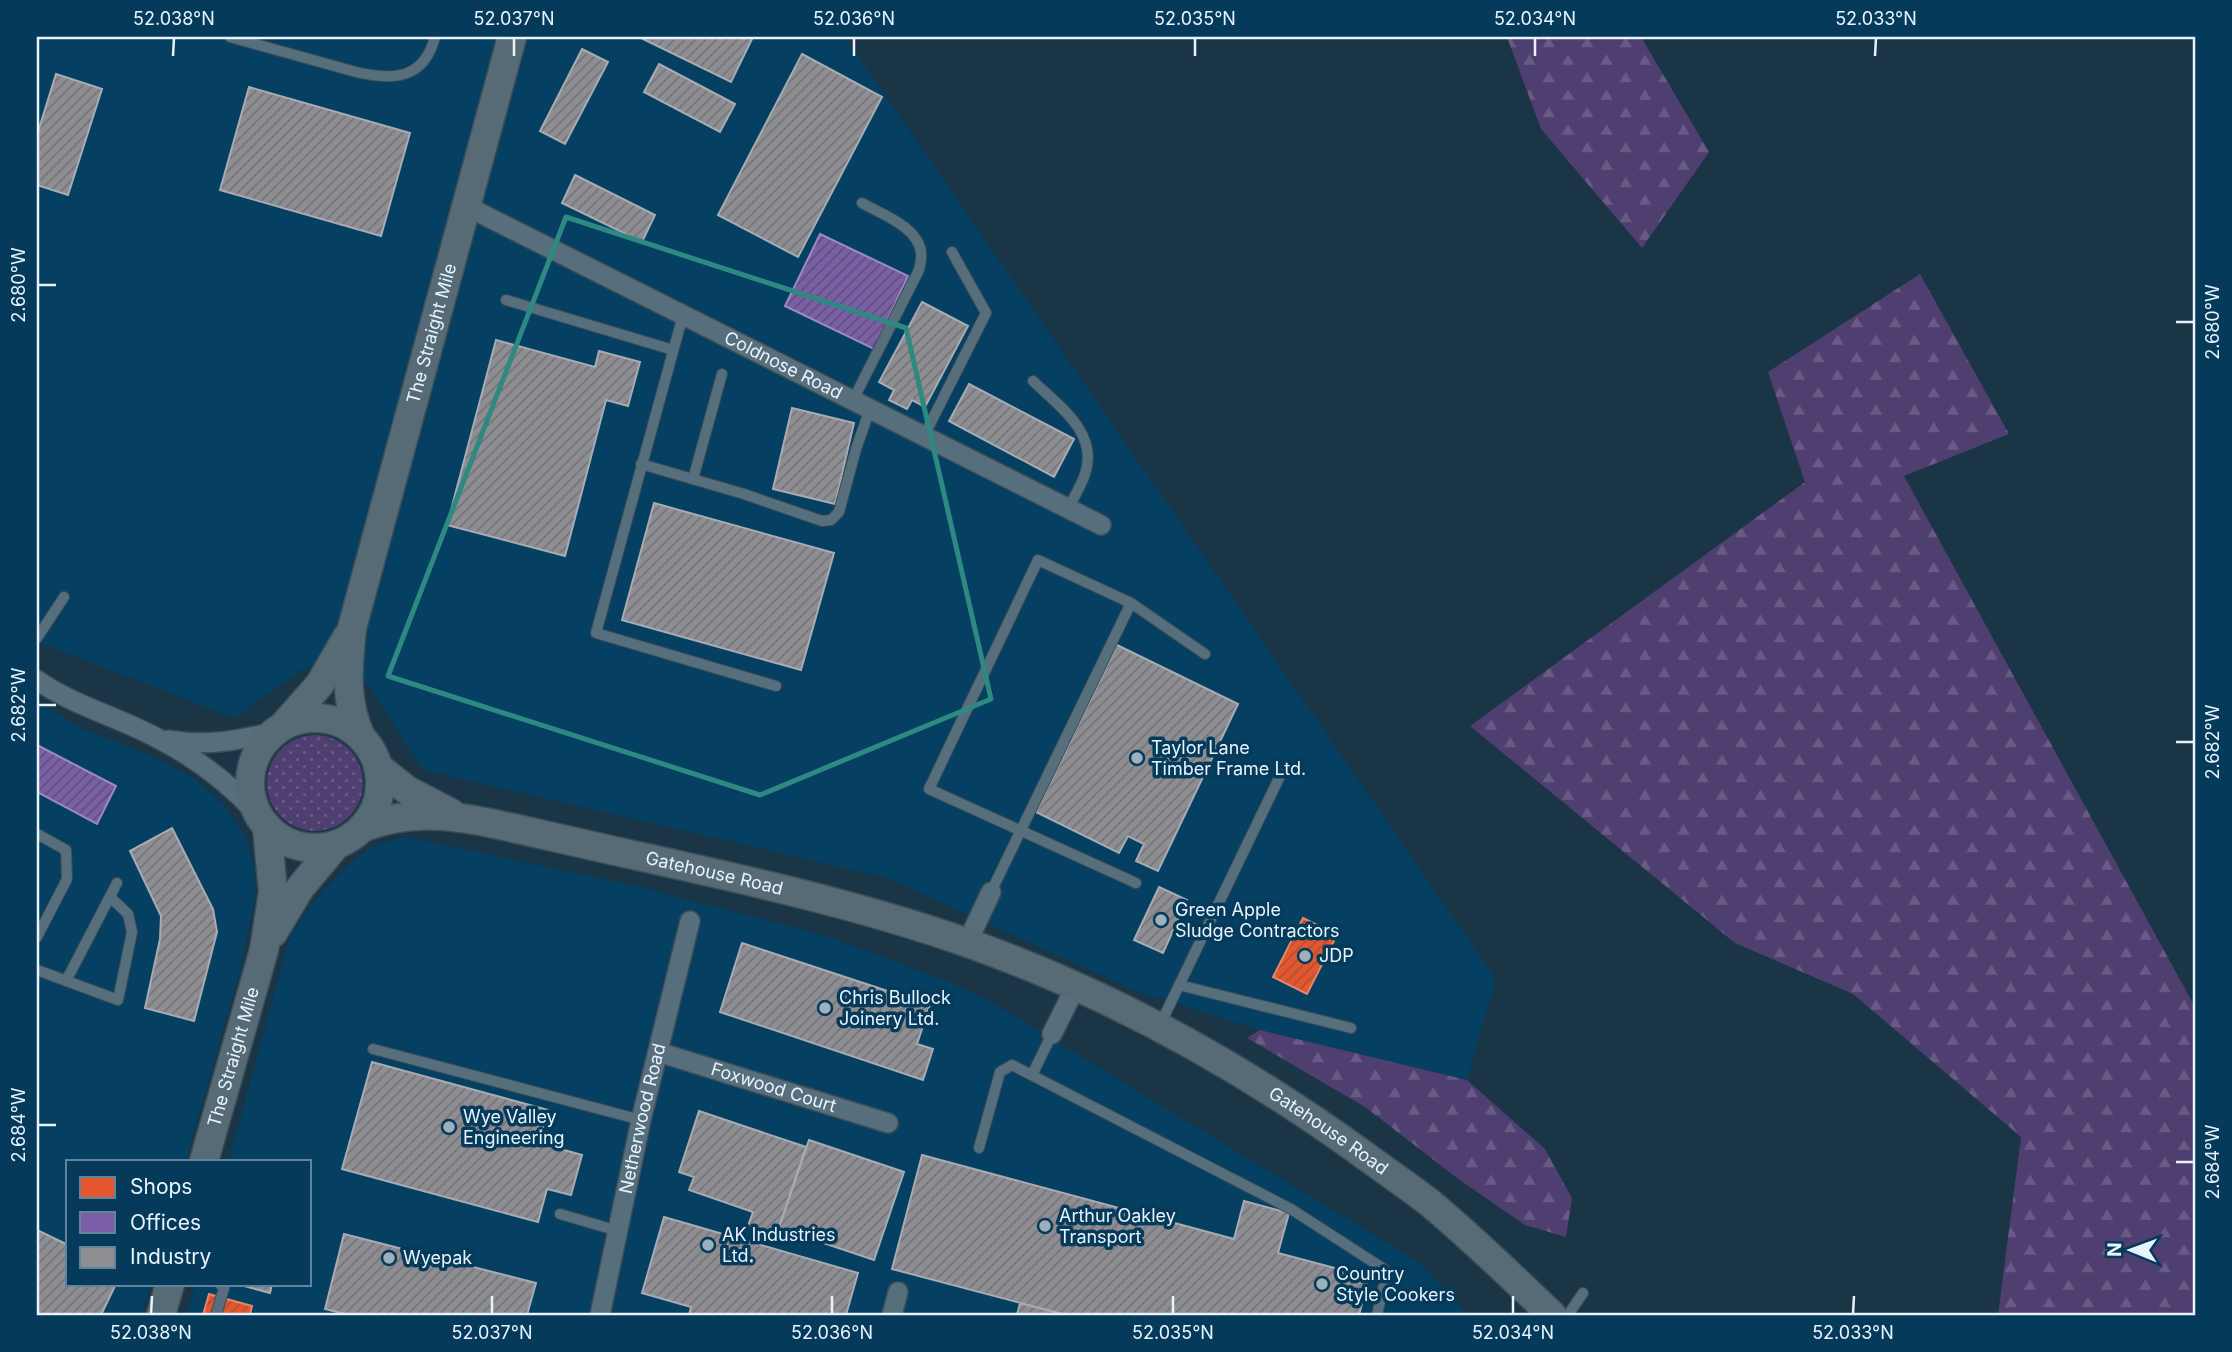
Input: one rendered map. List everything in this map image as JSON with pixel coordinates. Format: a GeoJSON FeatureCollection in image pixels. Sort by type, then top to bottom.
{"type":"FeatureCollection","features":[{"type":"Feature","properties":{"kind":"main road","name":"The Straight Mile"},"geometry":{"type":"LineString","coordinates":[[360,737],[353,720],[347,681],[352,628],[512,37]]}},
{"type":"Feature","properties":{"kind":"main road","name":"The Straight Mile"},"geometry":{"type":"LineString","coordinates":[[279,729],[320,684],[352,628]]}},
{"type":"Feature","properties":{"kind":"main road"},"geometry":{"type":"LineString","coordinates":[[298,720],[331,720],[347,726],[371,751],[378,767],[380,784],[377,802],[371,816],[350,838],[335,845],[305,848],[286,841],[262,820],[252,798],[252,765],[259,750],[279,729],[298,720]]}},
{"type":"Feature","properties":{"kind":"main road","name":"Gatehouse Road"},"geometry":{"type":"LineString","coordinates":[[378,767],[429,804],[460,816],[701,870],[837,904],[967,943],[1159,1027],[1265,1087],[1347,1142],[1428,1202],[1552,1315]]}},
{"type":"Feature","properties":{"kind":"main road","name":"Gatehouse Road"},"geometry":{"type":"LineString","coordinates":[[362,828],[402,816],[460,816]]}},
{"type":"Feature","properties":{"kind":"main road","name":"The Straight Mile"},"geometry":{"type":"LineString","coordinates":[[204,1160],[264,950],[273,892],[262,820]]}},
{"type":"Feature","properties":{"kind":"main road","name":"The Straight Mile"},"geometry":{"type":"LineString","coordinates":[[264,950],[300,888],[335,845]]}},
{"type":"Feature","properties":{"kind":"main road"},"geometry":{"type":"LineString","coordinates":[[160,1315],[169,1286]]}},
{"type":"Feature","properties":{"kind":"street","name":"Coldnose Road"},"geometry":{"type":"LineString","coordinates":[[467,206],[1101,525]]}},
{"type":"Feature","properties":{"kind":"street"},"geometry":{"type":"LineString","coordinates":[[37,680],[85,706],[158,738],[237,791],[262,820]]}},
{"type":"Feature","properties":{"kind":"street"},"geometry":{"type":"LineString","coordinates":[[158,738],[208,744],[229,742],[279,729]]}},
{"type":"Feature","properties":{"kind":"street"},"geometry":{"type":"LineString","coordinates":[[967,943],[991,892]]}},
{"type":"Feature","properties":{"kind":"street","name":"Netherwood Road"},"geometry":{"type":"LineString","coordinates":[[600,1315],[641,1120],[690,921]]}},
{"type":"Feature","properties":{"kind":"street"},"geometry":{"type":"LineString","coordinates":[[1052,1034],[1075,988]]}},
{"type":"Feature","properties":{"kind":"street","name":"Foxwood Court"},"geometry":{"type":"LineString","coordinates":[[658,1052],[888,1123]]}},
{"type":"Feature","properties":{"kind":"street"},"geometry":{"type":"LineString","coordinates":[[892,1315],[898,1292]]}},
{"type":"Feature","properties":{"kind":"lane"},"geometry":{"type":"LineString","coordinates":[[230,37],[372,76],[393,76],[407,73],[427,60],[435,37]]}},
{"type":"Feature","properties":{"kind":"lane"},"geometry":{"type":"LineString","coordinates":[[641,464],[744,494],[822,522],[831,520],[839,512],[856,449],[862,405],[919,270],[922,252],[916,238],[906,229],[862,203]]}},
{"type":"Feature","properties":{"kind":"lane"},"geometry":{"type":"LineString","coordinates":[[924,436],[986,313],[952,253]]}},
{"type":"Feature","properties":{"kind":"lane"},"geometry":{"type":"LineString","coordinates":[[506,300],[673,350]]}},
{"type":"Feature","properties":{"kind":"lane"},"geometry":{"type":"LineString","coordinates":[[684,315],[596,632],[776,686]]}},
{"type":"Feature","properties":{"kind":"lane"},"geometry":{"type":"LineString","coordinates":[[693,479],[722,374]]}},
{"type":"Feature","properties":{"kind":"lane"},"geometry":{"type":"LineString","coordinates":[[1033,381],[1069,416],[1082,432],[1088,445],[1089,456],[1085,474],[1069,509]]}},
{"type":"Feature","properties":{"kind":"lane"},"geometry":{"type":"LineString","coordinates":[[1136,883],[929,789],[1038,560],[1131,603],[1205,654]]}},
{"type":"Feature","properties":{"kind":"lane"},"geometry":{"type":"LineString","coordinates":[[37,638],[64,597]]}},
{"type":"Feature","properties":{"kind":"lane"},"geometry":{"type":"LineString","coordinates":[[991,892],[1131,603]]}},
{"type":"Feature","properties":{"kind":"lane"},"geometry":{"type":"LineString","coordinates":[[1159,1027],[1281,774]]}},
{"type":"Feature","properties":{"kind":"lane"},"geometry":{"type":"LineString","coordinates":[[37,834],[66,850],[67,879],[37,937]]}},
{"type":"Feature","properties":{"kind":"lane"},"geometry":{"type":"LineString","coordinates":[[66,981],[117,883]]}},
{"type":"Feature","properties":{"kind":"lane"},"geometry":{"type":"LineString","coordinates":[[37,970],[118,1000],[132,932],[128,914],[110,897]]}},
{"type":"Feature","properties":{"kind":"lane"},"geometry":{"type":"LineString","coordinates":[[1179,985],[1351,1028]]}},
{"type":"Feature","properties":{"kind":"lane"},"geometry":{"type":"LineString","coordinates":[[1032,1075],[1052,1034]]}},
{"type":"Feature","properties":{"kind":"lane"},"geometry":{"type":"LineString","coordinates":[[373,1049],[641,1120]]}},
{"type":"Feature","properties":{"kind":"lane"},"geometry":{"type":"LineString","coordinates":[[979,1148],[1000,1072],[1013,1065],[1291,1209],[1387,1271],[1377,1315]]}},
{"type":"Feature","properties":{"kind":"lane"},"geometry":{"type":"LineString","coordinates":[[559,1214],[618,1231]]}},
{"type":"Feature","properties":{"kind":"lane"},"geometry":{"type":"LineString","coordinates":[[216,1315],[224,1288],[222,1286]]}},
{"type":"Feature","properties":{"kind":"lane"},"geometry":{"type":"LineString","coordinates":[[1568,1315],[1583,1293]]}},
{"type":"Feature","properties":{"kind":"highlighted area"},"geometry":{"type":"Polygon","coordinates":[[[566,217],[906,328],[991,699],[760,795],[388,676],[566,217]]]}},
{"type":"Feature","properties":{"kind":"shaded area"},"geometry":{"type":"Polygon","coordinates":[[[37,37],[845,37],[1496,979],[1467,1080],[1260,1030],[1141,993],[887,878],[423,770],[368,685],[304,668],[235,718],[37,642],[37,37]]]}},
{"type":"Feature","properties":{"kind":"shaded area"},"geometry":{"type":"Polygon","coordinates":[[[37,700],[76,726],[152,756],[195,779],[224,805],[246,838],[255,870],[255,899],[240,970],[186,1160],[66,1160],[66,1286],[150,1286],[142,1315],[37,1315],[37,700]]]}},
{"type":"Feature","properties":{"kind":"shaded area"},"geometry":{"type":"Polygon","coordinates":[[[406,837],[637,886],[827,936],[940,978],[988,1000],[1420,1263],[1469,1315],[187,1315],[194,1286],[312,1286],[312,1160],[229,1160],[291,932],[324,889],[360,855],[384,842],[406,837]]]}},
{"type":"Feature","properties":{"kind":"green space"},"geometry":{"type":"Polygon","coordinates":[[[1507,37],[1641,37],[1709,152],[1642,248],[1541,129],[1507,37]]]}},
{"type":"Feature","properties":{"kind":"green space"},"geometry":{"type":"Polygon","coordinates":[[[1920,274],[2009,434],[1904,476],[2195,1007],[2195,1315],[1998,1315],[2021,1137],[1853,994],[1735,943],[1470,726],[1805,482],[1768,372],[1920,274]]]}},
{"type":"Feature","properties":{"kind":"green space"},"geometry":{"type":"Polygon","coordinates":[[[315,735],[333,739],[349,749],[359,765],[363,783],[359,801],[349,817],[333,827],[315,831],[297,827],[281,817],[271,801],[267,783],[271,765],[281,749],[297,739],[315,735]]]}},
{"type":"Feature","properties":{"kind":"green space"},"geometry":{"type":"Polygon","coordinates":[[[1260,1030],[1467,1080],[1545,1149],[1572,1198],[1566,1237],[1525,1225],[1461,1181],[1365,1107],[1247,1038],[1260,1030]]]}},
{"type":"Feature","properties":{"kind":"building: Shops","name":"JDP"},"geometry":{"type":"Polygon","coordinates":[[[1303,918],[1337,935],[1307,994],[1273,977],[1303,918]]]}},
{"type":"Feature","properties":{"kind":"building: Shops"},"geometry":{"type":"Polygon","coordinates":[[[209,1294],[252,1306],[250,1315],[203,1315],[209,1294]]]}},
{"type":"Feature","properties":{"kind":"building: Offices"},"geometry":{"type":"Polygon","coordinates":[[[820,234],[908,276],[874,349],[785,306],[820,234]]]}},
{"type":"Feature","properties":{"kind":"building: Offices"},"geometry":{"type":"Polygon","coordinates":[[[37,745],[116,786],[97,824],[37,792],[37,745]]]}},
{"type":"Feature","properties":{"kind":"building: Industry"},"geometry":{"type":"Polygon","coordinates":[[[639,37],[753,37],[731,82],[639,37]]]}},
{"type":"Feature","properties":{"kind":"building: Industry"},"geometry":{"type":"Polygon","coordinates":[[[582,49],[608,62],[565,144],[540,131],[582,49]]]}},
{"type":"Feature","properties":{"kind":"building: Industry"},"geometry":{"type":"Polygon","coordinates":[[[802,54],[882,97],[798,257],[718,215],[802,54]]]}},
{"type":"Feature","properties":{"kind":"building: Industry"},"geometry":{"type":"Polygon","coordinates":[[[659,64],[735,104],[720,132],[644,92],[659,64]]]}},
{"type":"Feature","properties":{"kind":"building: Industry"},"geometry":{"type":"Polygon","coordinates":[[[56,74],[102,89],[68,195],[37,185],[37,135],[56,74]]]}},
{"type":"Feature","properties":{"kind":"building: Industry"},"geometry":{"type":"Polygon","coordinates":[[[249,87],[410,133],[381,236],[220,190],[249,87]]]}},
{"type":"Feature","properties":{"kind":"building: Industry"},"geometry":{"type":"Polygon","coordinates":[[[575,175],[655,215],[642,242],[562,203],[575,175]]]}},
{"type":"Feature","properties":{"kind":"building: Industry"},"geometry":{"type":"Polygon","coordinates":[[[922,302],[968,326],[925,407],[912,400],[907,409],[889,400],[894,390],[879,382],[922,302]]]}},
{"type":"Feature","properties":{"kind":"building: Industry"},"geometry":{"type":"Polygon","coordinates":[[[496,340],[595,367],[599,351],[640,362],[628,406],[606,400],[565,556],[447,525],[496,340]]]}},
{"type":"Feature","properties":{"kind":"building: Industry"},"geometry":{"type":"Polygon","coordinates":[[[969,384],[1074,439],[1054,477],[949,421],[969,384]]]}},
{"type":"Feature","properties":{"kind":"building: Industry"},"geometry":{"type":"Polygon","coordinates":[[[792,408],[854,423],[835,504],[773,489],[792,408]]]}},
{"type":"Feature","properties":{"kind":"building: Industry"},"geometry":{"type":"Polygon","coordinates":[[[654,503],[834,553],[801,670],[622,620],[654,503]]]}},
{"type":"Feature","properties":{"kind":"building: Industry","name":"Taylor Lane Timber Frame Ltd."},"geometry":{"type":"Polygon","coordinates":[[[1117,645],[1238,704],[1158,871],[1136,861],[1144,844],[1128,836],[1119,853],[1036,812],[1117,645]]]}},
{"type":"Feature","properties":{"kind":"building: Industry"},"geometry":{"type":"Polygon","coordinates":[[[172,828],[213,909],[217,932],[194,1021],[145,1008],[160,939],[161,916],[130,851],[172,828]]]}},
{"type":"Feature","properties":{"kind":"building: Industry","name":"Green Apple Sludge Contractors"},"geometry":{"type":"Polygon","coordinates":[[[1159,887],[1187,900],[1163,953],[1134,940],[1159,887]]]}},
{"type":"Feature","properties":{"kind":"building: Industry","name":"Chris Bullock Joinery Ltd."},"geometry":{"type":"Polygon","coordinates":[[[742,943],[930,1005],[917,1044],[933,1049],[923,1080],[720,1012],[742,943]]]}},
{"type":"Feature","properties":{"kind":"building: Industry","name":"Wye Valley Engineering"},"geometry":{"type":"Polygon","coordinates":[[[372,1062],[548,1110],[539,1143],[582,1155],[571,1195],[547,1189],[538,1222],[342,1169],[372,1062]]]}},
{"type":"Feature","properties":{"kind":"building: Industry"},"geometry":{"type":"Polygon","coordinates":[[[699,1111],[806,1147],[776,1236],[748,1226],[753,1212],[689,1190],[694,1177],[679,1172],[699,1111]]]}},
{"type":"Feature","properties":{"kind":"building: Industry"},"geometry":{"type":"Polygon","coordinates":[[[809,1140],[904,1172],[874,1260],[779,1228],[809,1140]]]}},
{"type":"Feature","properties":{"kind":"building: Industry","name":"Arthur Oakley Transport"},"geometry":{"type":"Polygon","coordinates":[[[922,1155],[1234,1239],[1244,1201],[1289,1213],[1278,1253],[1369,1277],[1359,1315],[1066,1315],[892,1269],[922,1155]]]}},
{"type":"Feature","properties":{"kind":"building: Industry","name":"AK Industries Ltd."},"geometry":{"type":"Polygon","coordinates":[[[664,1217],[858,1273],[846,1315],[689,1315],[691,1307],[642,1293],[664,1217]]]}},
{"type":"Feature","properties":{"kind":"building: Industry"},"geometry":{"type":"Polygon","coordinates":[[[37,1230],[66,1244],[66,1286],[115,1286],[101,1315],[37,1315],[37,1230]]]}},
{"type":"Feature","properties":{"kind":"building: Industry","name":"Wyepak"},"geometry":{"type":"Polygon","coordinates":[[[344,1234],[536,1283],[527,1315],[349,1315],[325,1309],[344,1234]]]}},
{"type":"Feature","properties":{"kind":"building: Industry"},"geometry":{"type":"Polygon","coordinates":[[[244,1286],[272,1286],[270,1293],[244,1286]]]}},
{"type":"Feature","properties":{"kind":"building: Industry"},"geometry":{"type":"Polygon","coordinates":[[[1020,1303],[1066,1315],[1017,1315],[1020,1303]]]}},
{"type":"Feature","properties":{"kind":"place","name":"Taylor Lane Timber Frame Ltd."},"geometry":{"type":"Point","coordinates":[1137,758]}},
{"type":"Feature","properties":{"kind":"place","name":"Green Apple Sludge Contractors"},"geometry":{"type":"Point","coordinates":[1161,920]}},
{"type":"Feature","properties":{"kind":"place","name":"JDP"},"geometry":{"type":"Point","coordinates":[1305,956]}},
{"type":"Feature","properties":{"kind":"place","name":"Chris Bullock Joinery Ltd."},"geometry":{"type":"Point","coordinates":[825,1008]}},
{"type":"Feature","properties":{"kind":"place","name":"Wye Valley Engineering"},"geometry":{"type":"Point","coordinates":[449,1127]}},
{"type":"Feature","properties":{"kind":"place","name":"Arthur Oakley Transport"},"geometry":{"type":"Point","coordinates":[1045,1226]}},
{"type":"Feature","properties":{"kind":"place","name":"AK Industries Ltd."},"geometry":{"type":"Point","coordinates":[708,1245]}},
{"type":"Feature","properties":{"kind":"place","name":"Wyepak"},"geometry":{"type":"Point","coordinates":[389,1258]}},
{"type":"Feature","properties":{"kind":"place","name":"Country Style Cookers"},"geometry":{"type":"Point","coordinates":[1322,1284]}}]}
